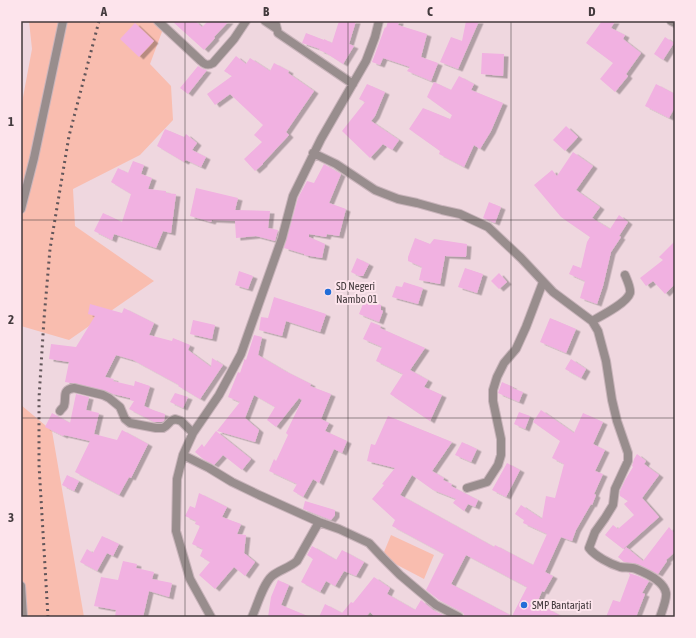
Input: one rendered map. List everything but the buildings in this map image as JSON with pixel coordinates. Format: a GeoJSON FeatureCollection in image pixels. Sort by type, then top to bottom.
{"type":"FeatureCollection","features":[{"type":"Feature","properties":{"kind":"street"},"geometry":{"type":"LineString","coordinates":[[21,209],[34,158],[63,21]]}},
{"type":"Feature","properties":{"kind":"street"},"geometry":{"type":"LineString","coordinates":[[158,21],[201,61],[209,65],[213,63],[234,39],[246,21]]}},
{"type":"Feature","properties":{"kind":"street"},"geometry":{"type":"LineString","coordinates":[[265,21],[276,25],[278,33],[353,84]]}},
{"type":"Feature","properties":{"kind":"street"},"geometry":{"type":"LineString","coordinates":[[211,617],[190,579],[176,531],[177,479],[183,455],[193,433],[219,395],[241,354],[282,238],[293,196],[314,153],[366,61],[376,37],[379,21]]}},
{"type":"Feature","properties":{"kind":"street"},"geometry":{"type":"LineString","coordinates":[[671,21],[675,23]]}},
{"type":"Feature","properties":{"kind":"street"},"geometry":{"type":"LineString","coordinates":[[314,153],[336,164],[375,190],[398,199],[460,214],[488,227],[521,258],[553,292],[592,321],[598,331],[606,361],[612,400],[617,421],[628,453],[628,461],[615,489],[613,505],[595,532],[589,548],[593,554],[620,567],[634,569],[653,577],[661,584],[666,594],[664,607],[660,617]]}},
{"type":"Feature","properties":{"kind":"street"},"geometry":{"type":"LineString","coordinates":[[592,321],[626,300],[630,293],[625,275]]}},
{"type":"Feature","properties":{"kind":"street"},"geometry":{"type":"LineString","coordinates":[[467,488],[487,482],[498,465],[502,455],[502,439],[493,401],[493,390],[497,377],[504,363],[516,349],[543,282]]}},
{"type":"Feature","properties":{"kind":"street"},"geometry":{"type":"LineString","coordinates":[[60,411],[64,405],[66,391],[70,388],[74,388],[103,395],[109,398],[120,407],[125,419],[130,423],[163,428],[175,419],[181,421],[193,433]]}},
{"type":"Feature","properties":{"kind":"street"},"geometry":{"type":"LineString","coordinates":[[183,455],[258,495],[369,543],[400,575],[436,605],[459,617]]}},
{"type":"Feature","properties":{"kind":"street"},"geometry":{"type":"LineString","coordinates":[[252,617],[267,582],[279,571],[292,566],[297,561],[319,522]]}},
{"type":"Feature","properties":{"kind":"street"},"geometry":{"type":"LineString","coordinates":[[21,586],[23,617]]}},
{"type":"Feature","properties":{"kind":"shaded area"},"geometry":{"type":"Polygon","coordinates":[[[29,21],[166,21],[150,64],[171,86],[173,120],[140,155],[73,189],[75,226],[154,281],[69,340],[21,326],[21,108],[32,49],[29,21]]]}},
{"type":"Feature","properties":{"kind":"shaded area"},"geometry":{"type":"Polygon","coordinates":[[[21,405],[52,431],[84,617],[21,617],[21,405]]]}},
{"type":"Feature","properties":{"kind":"shaded area"},"geometry":{"type":"Polygon","coordinates":[[[391,535],[434,555],[424,579],[382,557],[391,535]]]}},
{"type":"Feature","properties":{"kind":"railway"},"geometry":{"type":"LineString","coordinates":[[48,617],[39,465],[39,398],[44,319],[50,249],[69,136],[99,21]]}},
{"type":"Feature","properties":{"kind":"place","name":"SD Negeri Nambo 01"},"geometry":{"type":"Point","coordinates":[328,292]}},
{"type":"Feature","properties":{"kind":"place","name":"SMP Bantarjati"},"geometry":{"type":"Point","coordinates":[524,605]}}]}
